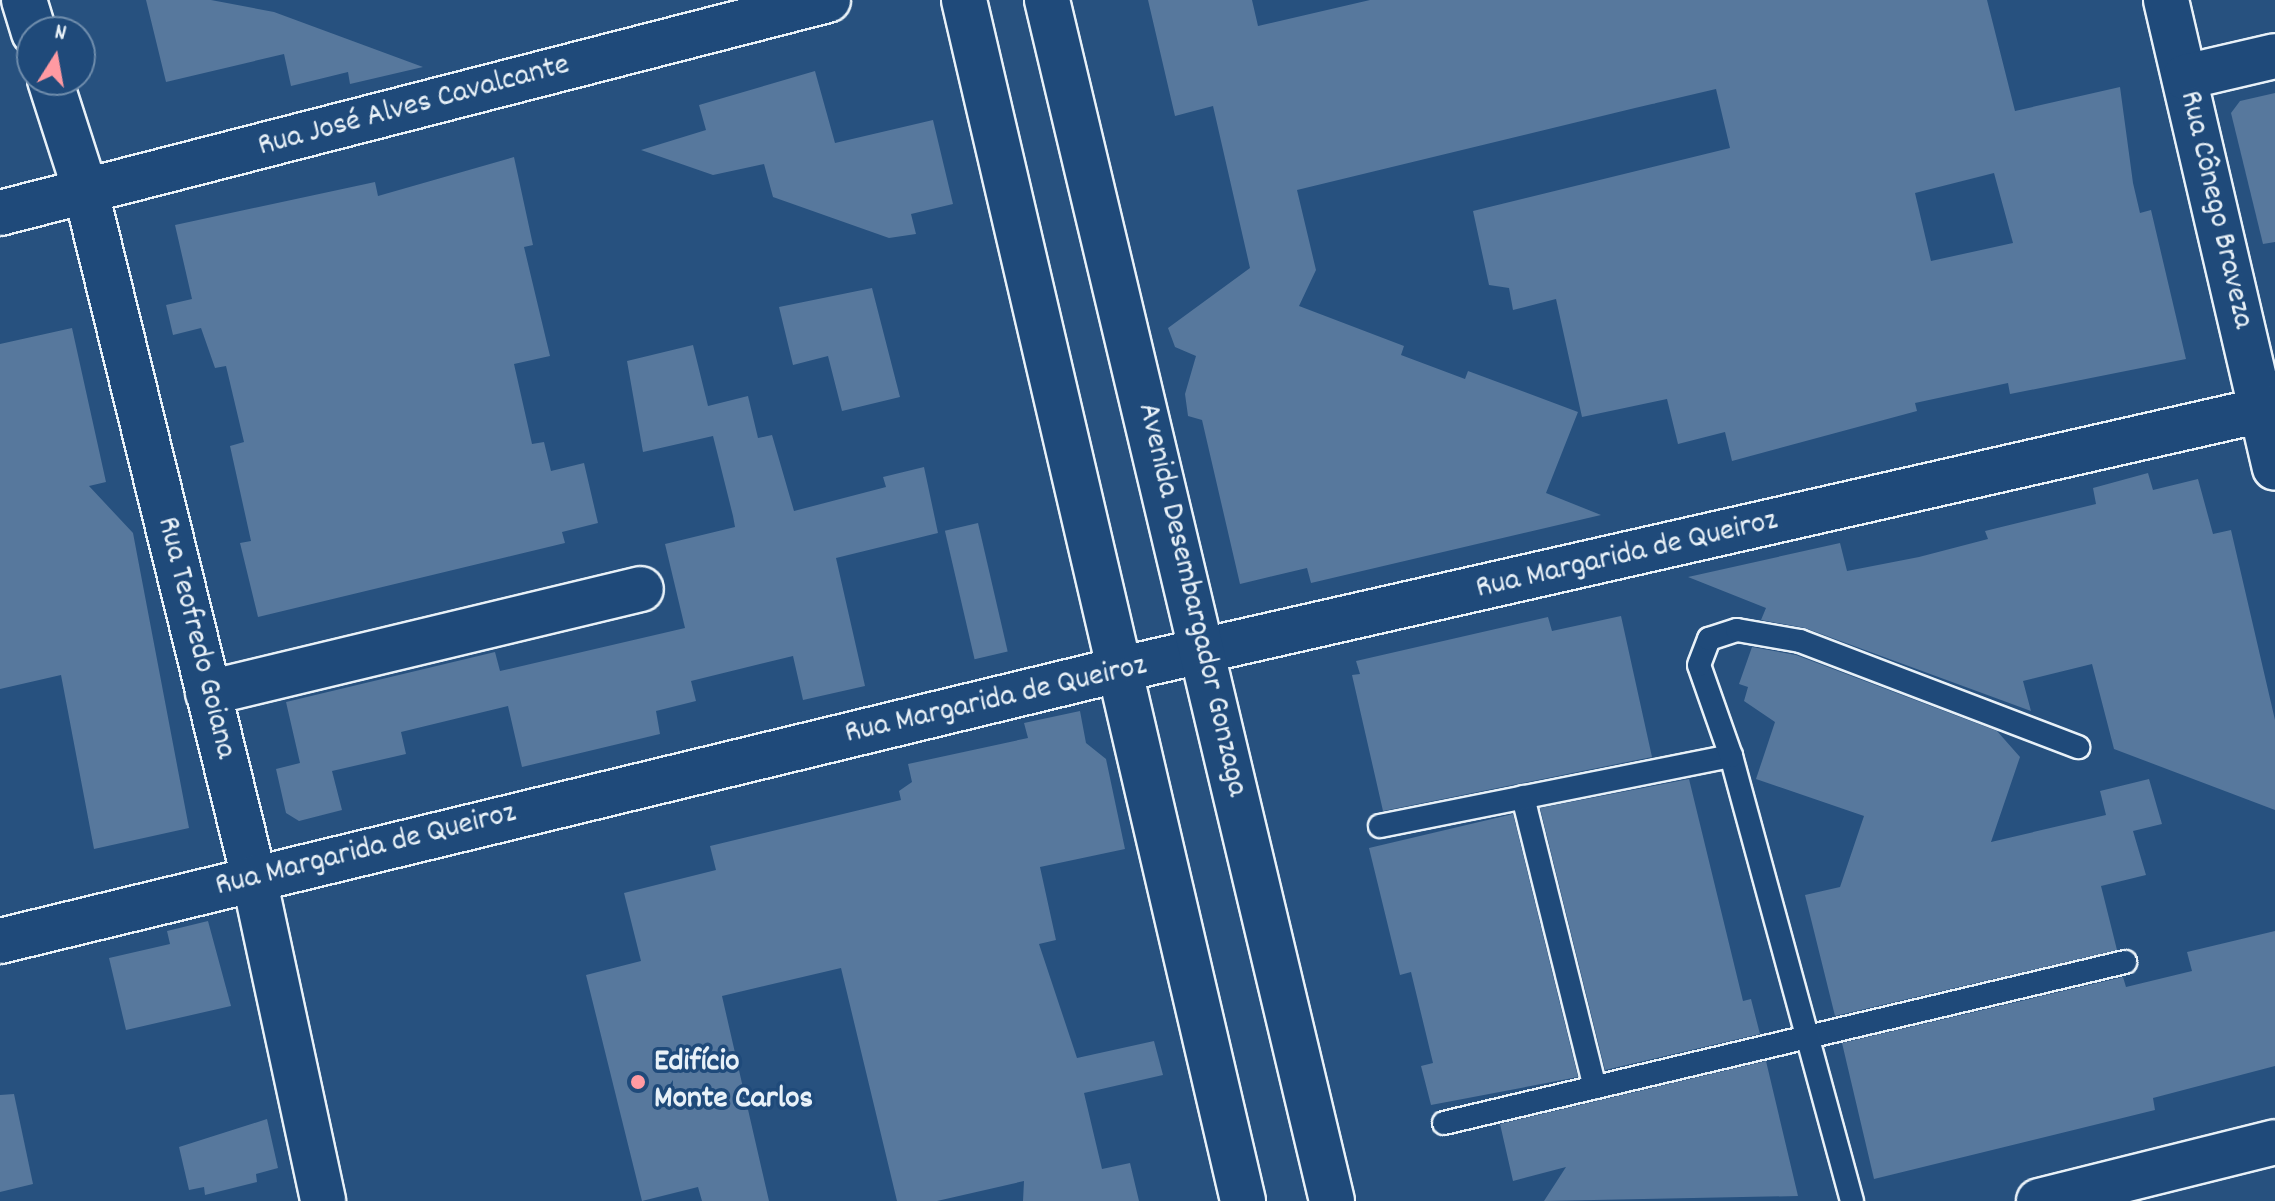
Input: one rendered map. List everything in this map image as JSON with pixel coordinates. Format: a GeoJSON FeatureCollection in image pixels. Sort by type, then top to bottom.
{"type":"FeatureCollection","features":[{"type":"Feature","properties":{"kind":"street","name":"Rua José Alves Cavalcante"},"geometry":{"type":"LineString","coordinates":[[0,213],[828,0]]}},
{"type":"Feature","properties":{"kind":"street"},"geometry":{"type":"LineString","coordinates":[[964,0],[1122,669],[1243,1201]]}},
{"type":"Feature","properties":{"kind":"street","name":"Avenida Desembargador Gonzaga"},"geometry":{"type":"LineString","coordinates":[[1047,0],[1205,653],[1332,1201]]}},
{"type":"Feature","properties":{"kind":"street","name":"Rua Cônego Braveza"},"geometry":{"type":"LineString","coordinates":[[2166,0],[2268,408],[2275,467]]}},
{"type":"Feature","properties":{"kind":"street"},"geometry":{"type":"LineString","coordinates":[[2185,77],[2275,56]]}},
{"type":"Feature","properties":{"kind":"street","name":"Rua Teofredo Goiana"},"geometry":{"type":"LineString","coordinates":[[55,96],[86,192],[254,878],[323,1201]]}},
{"type":"Feature","properties":{"kind":"street","name":"Rua Margarida de Queiroz"},"geometry":{"type":"LineString","coordinates":[[0,941],[1122,669],[1205,653],[2268,408]]}},
{"type":"Feature","properties":{"kind":"street"},"geometry":{"type":"LineString","coordinates":[[208,693],[641,589]]}},
{"type":"Feature","properties":{"kind":"street"},"geometry":{"type":"LineString","coordinates":[[2039,1201],[2275,1142]]}},
{"type":"Feature","properties":{"kind":"lane"},"geometry":{"type":"LineString","coordinates":[[1852,1201],[1731,756],[1699,665],[1709,639],[1737,630],[1892,671],[2078,747]]}},
{"type":"Feature","properties":{"kind":"lane"},"geometry":{"type":"LineString","coordinates":[[1380,826],[1731,756]]}},
{"type":"Feature","properties":{"kind":"lane"},"geometry":{"type":"LineString","coordinates":[[1523,797],[1595,1087]]}},
{"type":"Feature","properties":{"kind":"lane"},"geometry":{"type":"LineString","coordinates":[[1444,1123],[2125,962]]}},
{"type":"Feature","properties":{"kind":"building"},"geometry":{"type":"Polygon","coordinates":[[[146,0],[211,0],[274,12],[423,67],[350,84],[348,72],[291,86],[284,54],[166,82],[146,0]]]}},
{"type":"Feature","properties":{"kind":"building"},"geometry":{"type":"Polygon","coordinates":[[[1148,0],[1252,0],[1258,26],[1370,0],[1987,0],[2015,111],[2120,87],[2140,213],[2151,210],[2186,359],[2010,394],[2008,383],[1915,403],[1917,411],[1732,461],[1725,432],[1678,444],[1667,399],[1582,417],[1556,299],[1513,310],[1509,288],[1489,285],[1473,211],[1730,148],[1716,89],[1635,108],[1297,190],[1316,270],[1299,306],[1404,346],[1401,355],[1465,379],[1468,371],[1578,412],[1546,493],[1601,515],[1311,583],[1307,568],[1240,584],[1202,420],[1188,416],[1185,394],[1196,356],[1175,347],[1168,328],[1250,268],[1213,106],[1175,116],[1148,0]],[[1994,173],[1915,193],[1931,261],[2013,243],[1994,173]]]}},
{"type":"Feature","properties":{"kind":"building"},"geometry":{"type":"Polygon","coordinates":[[[815,71],[835,143],[933,120],[953,204],[911,214],[916,234],[889,238],[773,197],[764,164],[713,175],[641,150],[706,130],[699,105],[815,71]]]}},
{"type":"Feature","properties":{"kind":"building"},"geometry":{"type":"Polygon","coordinates":[[[2275,93],[2275,242],[2263,244],[2231,113],[2240,101],[2275,93]]]}},
{"type":"Feature","properties":{"kind":"building"},"geometry":{"type":"Polygon","coordinates":[[[514,157],[533,245],[524,247],[550,356],[514,364],[532,444],[544,442],[551,471],[584,463],[598,523],[562,532],[565,543],[258,617],[240,543],[251,541],[230,446],[244,442],[226,366],[215,368],[201,328],[173,335],[166,305],[192,299],[175,225],[375,182],[378,196],[514,157]]]}},
{"type":"Feature","properties":{"kind":"building"},"geometry":{"type":"Polygon","coordinates":[[[872,288],[900,397],[842,411],[828,356],[793,365],[779,307],[872,288]]]}},
{"type":"Feature","properties":{"kind":"building"},"geometry":{"type":"Polygon","coordinates":[[[72,328],[106,482],[89,486],[133,533],[189,828],[94,849],[61,675],[0,689],[0,344],[72,328]]]}},
{"type":"Feature","properties":{"kind":"building"},"geometry":{"type":"Polygon","coordinates":[[[693,345],[708,406],[748,396],[758,438],[772,435],[794,511],[886,487],[883,477],[924,467],[938,533],[836,558],[865,686],[803,700],[793,656],[691,681],[696,701],[656,711],[660,734],[522,767],[508,706],[401,732],[406,754],[332,771],[342,810],[299,821],[286,813],[276,769],[300,763],[286,702],[495,652],[500,671],[685,628],[665,544],[735,527],[733,516],[713,436],[643,452],[627,361],[693,345]]]}},
{"type":"Feature","properties":{"kind":"building"},"geometry":{"type":"Polygon","coordinates":[[[2148,473],[2153,490],[2198,479],[2213,534],[2231,530],[2275,720],[2275,810],[2114,749],[2092,664],[2023,681],[2031,711],[1805,628],[1761,620],[1766,608],[1688,577],[1840,543],[1847,571],[1919,557],[1988,539],[1985,531],[2096,504],[2093,488],[2148,473]]]}},
{"type":"Feature","properties":{"kind":"building"},"geometry":{"type":"Polygon","coordinates":[[[978,523],[1008,652],[975,659],[945,531],[978,523]]]}},
{"type":"Feature","properties":{"kind":"building"},"geometry":{"type":"Polygon","coordinates":[[[1621,616],[1652,757],[1383,811],[1352,675],[1360,674],[1356,661],[1548,617],[1552,631],[1621,616]]]}},
{"type":"Feature","properties":{"kind":"building"},"geometry":{"type":"Polygon","coordinates":[[[1752,647],[1796,655],[1997,731],[2020,757],[1991,842],[2106,815],[2100,791],[2149,779],[2162,824],[2133,831],[2146,875],[2101,886],[2117,950],[1835,1016],[1805,895],[1840,887],[1864,816],[1756,779],[1775,722],[1744,701],[1748,687],[1739,684],[1752,647]]]}},
{"type":"Feature","properties":{"kind":"building"},"geometry":{"type":"Polygon","coordinates":[[[1080,711],[1086,743],[1106,759],[1125,849],[1040,867],[1056,940],[1039,944],[1077,1058],[1154,1041],[1163,1075],[1084,1093],[1102,1169],[1130,1163],[1139,1201],[1023,1201],[1024,1181],[937,1201],[897,1201],[841,968],[722,996],[769,1201],[702,1201],[698,1187],[642,1201],[586,975],[641,961],[624,893],[716,870],[710,846],[901,800],[899,791],[912,782],[908,764],[1028,738],[1024,723],[1080,711]]]}},
{"type":"Feature","properties":{"kind":"building"},"geometry":{"type":"Polygon","coordinates":[[[1689,779],[1743,1001],[1751,999],[1760,1034],[1605,1070],[1540,808],[1689,779]]]}},
{"type":"Feature","properties":{"kind":"building"},"geometry":{"type":"Polygon","coordinates":[[[1513,814],[1578,1077],[1431,1105],[1421,1066],[1433,1063],[1411,972],[1400,975],[1369,848],[1513,814]]]}},
{"type":"Feature","properties":{"kind":"building"},"geometry":{"type":"Polygon","coordinates":[[[208,921],[231,1006],[126,1030],[109,958],[170,944],[167,931],[208,921]]]}},
{"type":"Feature","properties":{"kind":"building"},"geometry":{"type":"Polygon","coordinates":[[[2275,931],[2275,1066],[2153,1098],[2155,1110],[1874,1179],[1842,1043],[2123,977],[2126,987],[2192,971],[2187,952],[2275,931]]]}},
{"type":"Feature","properties":{"kind":"building"},"geometry":{"type":"Polygon","coordinates":[[[1766,1061],[1798,1196],[1544,1201],[1566,1167],[1513,1181],[1500,1124],[1766,1061]]]}},
{"type":"Feature","properties":{"kind":"building"},"geometry":{"type":"Polygon","coordinates":[[[14,1094],[33,1184],[0,1192],[0,1095],[14,1094]]]}},
{"type":"Feature","properties":{"kind":"building"},"geometry":{"type":"Polygon","coordinates":[[[267,1119],[278,1168],[256,1174],[257,1182],[205,1195],[204,1187],[189,1190],[179,1147],[267,1119]]]}},
{"type":"Feature","properties":{"kind":"place","name":"Edifício Monte Carlos"},"geometry":{"type":"Point","coordinates":[638,1082]}}]}
